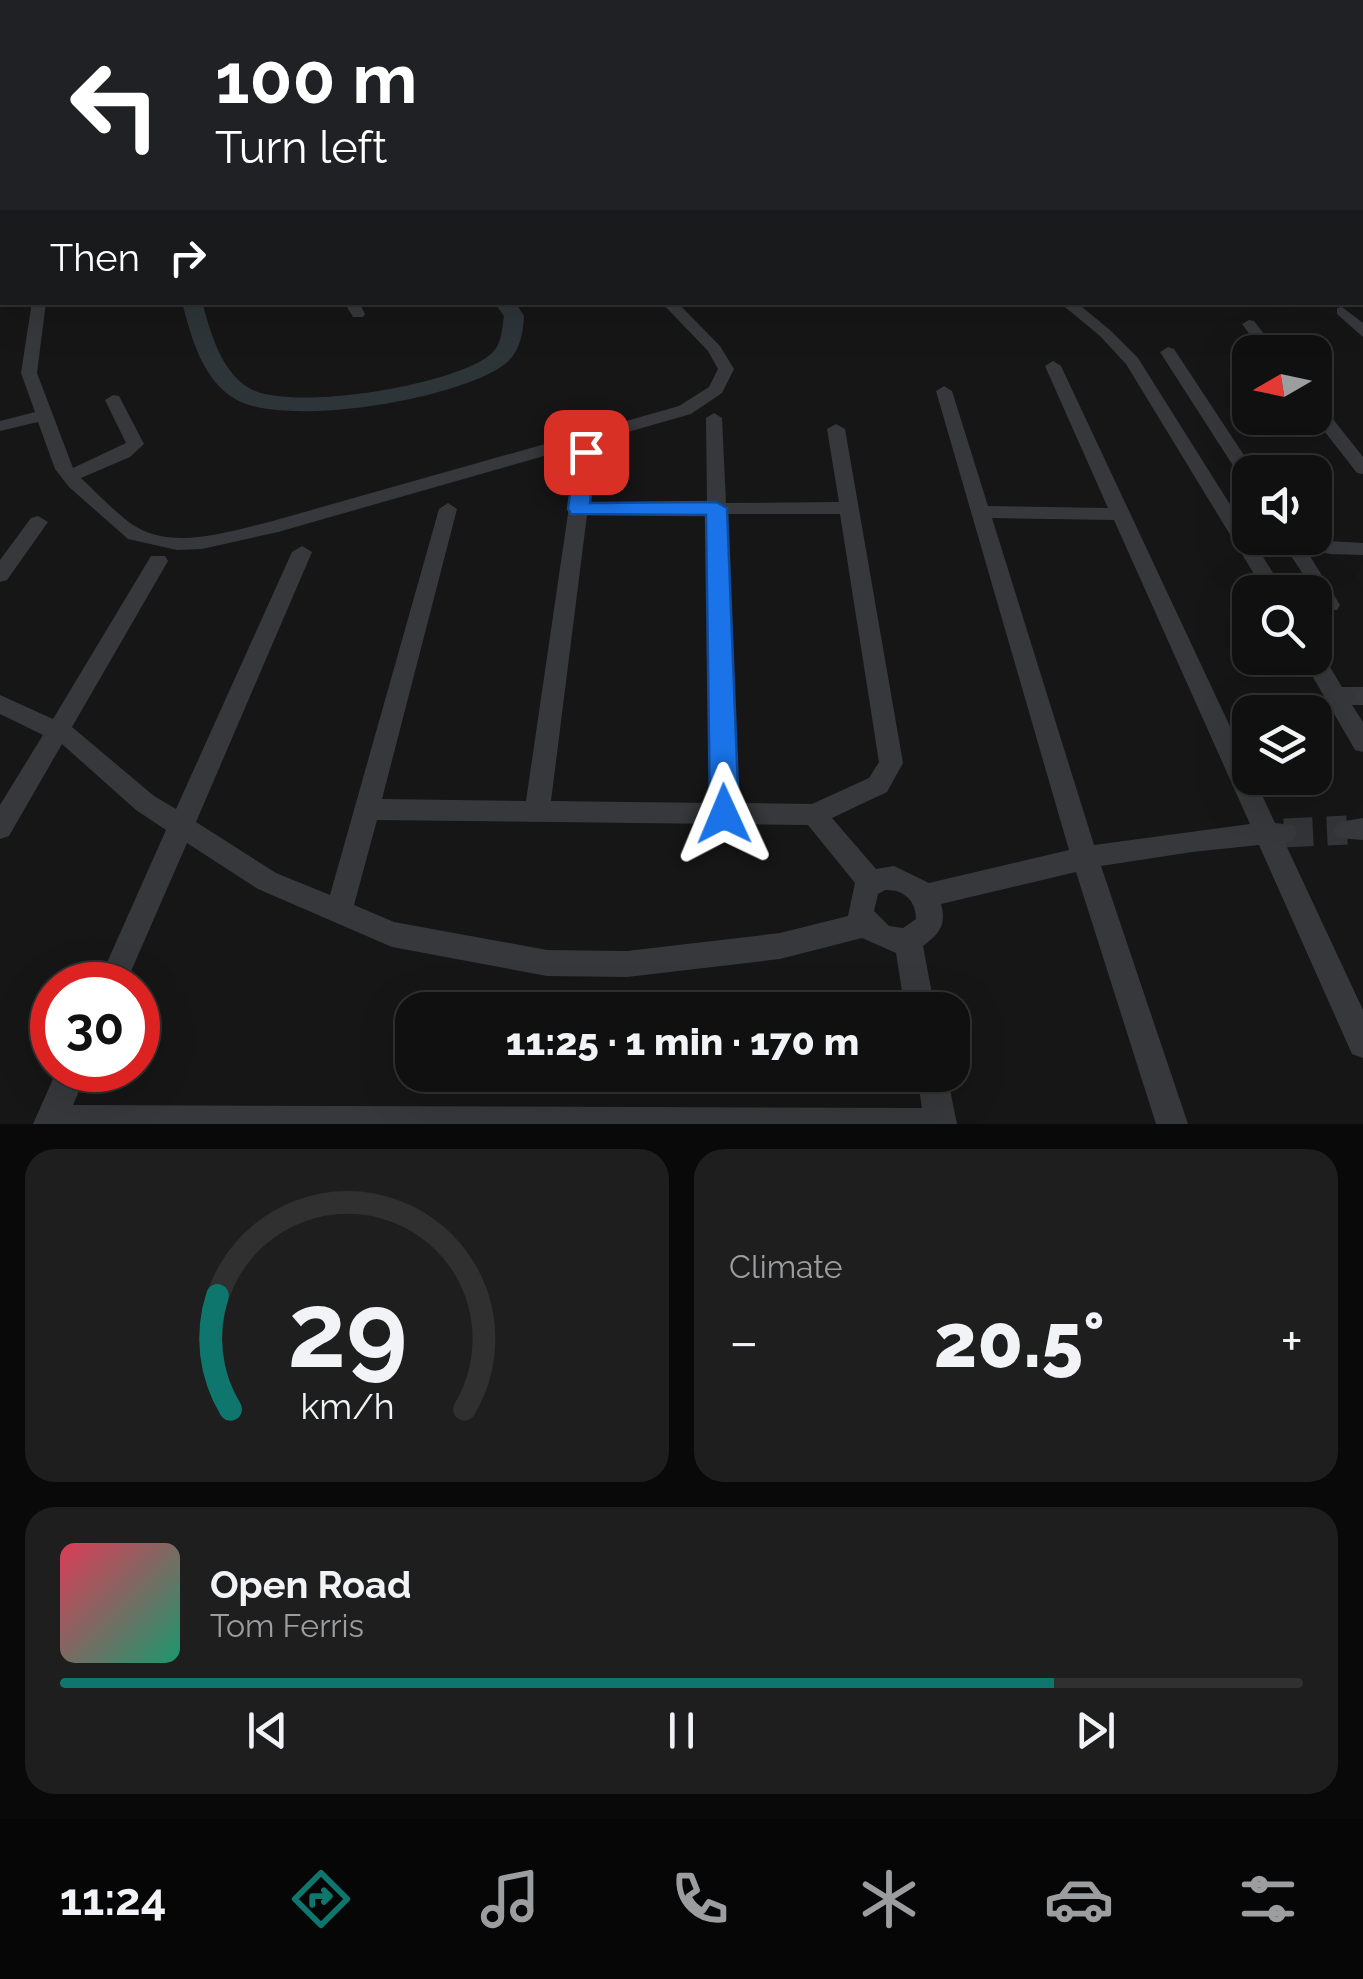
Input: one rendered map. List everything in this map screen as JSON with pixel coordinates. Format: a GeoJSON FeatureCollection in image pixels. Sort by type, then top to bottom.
{"type":"FeatureCollection","features":[{"type":"Feature","properties":{"kind":"street"},"geometry":{"type":"LineString","coordinates":[[39,305],[28,372],[70,476],[135,535],[177,544],[202,543],[272,528],[685,410],[716,390],[726,370],[715,349],[671,305]]}},
{"type":"Feature","properties":{"kind":"street"},"geometry":{"type":"LineString","coordinates":[[1070,305],[1105,332],[1132,361],[1264,575]]}},
{"type":"Feature","properties":{"kind":"street"},"geometry":{"type":"LineString","coordinates":[[1342,310],[1363,332]]}},
{"type":"Feature","properties":{"kind":"street"},"geometry":{"type":"LineString","coordinates":[[1249,324],[1258,335]]}},
{"type":"Feature","properties":{"kind":"street"},"geometry":{"type":"LineString","coordinates":[[1168,352],[1235,455]]}},
{"type":"Feature","properties":{"kind":"street"},"geometry":{"type":"LineString","coordinates":[[1053,366],[1274,833],[1363,1042]]}},
{"type":"Feature","properties":{"kind":"street"},"geometry":{"type":"LineString","coordinates":[[944,391],[1084,856],[1172,1124]]}},
{"type":"Feature","properties":{"kind":"street"},"geometry":{"type":"LineString","coordinates":[[70,476],[124,453],[135,444],[113,400]]}},
{"type":"Feature","properties":{"kind":"street"},"geometry":{"type":"LineString","coordinates":[[0,426],[44,416]]}},
{"type":"Feature","properties":{"kind":"street"},"geometry":{"type":"LineString","coordinates":[[714,418],[724,814]]}},
{"type":"Feature","properties":{"kind":"street"},"geometry":{"type":"LineString","coordinates":[[370,809],[814,815],[878,785],[891,764],[836,429]]}},
{"type":"Feature","properties":{"kind":"street"},"geometry":{"type":"LineString","coordinates":[[1332,430],[1363,469]]}},
{"type":"Feature","properties":{"kind":"street"},"geometry":{"type":"LineString","coordinates":[[538,811],[586,452]]}},
{"type":"Feature","properties":{"kind":"street"},"geometry":{"type":"LineString","coordinates":[[578,509],[849,508]]}},
{"type":"Feature","properties":{"kind":"street"},"geometry":{"type":"LineString","coordinates":[[339,912],[370,809],[448,509]]}},
{"type":"Feature","properties":{"kind":"street"},"geometry":{"type":"LineString","coordinates":[[981,512],[1120,514]]}},
{"type":"Feature","properties":{"kind":"street"},"geometry":{"type":"LineString","coordinates":[[0,575],[38,522]]}},
{"type":"Feature","properties":{"kind":"street"},"geometry":{"type":"LineString","coordinates":[[1332,548],[1363,550]]}},
{"type":"Feature","properties":{"kind":"street"},"geometry":{"type":"LineString","coordinates":[[121,962],[302,552]]}},
{"type":"Feature","properties":{"kind":"street"},"geometry":{"type":"LineString","coordinates":[[0,828],[158,561]]}},
{"type":"Feature","properties":{"kind":"street"},"geometry":{"type":"LineString","coordinates":[[1323,675],[1363,743]]}},
{"type":"Feature","properties":{"kind":"street"},"geometry":{"type":"LineString","coordinates":[[1336,696],[1363,696]]}},
{"type":"Feature","properties":{"kind":"street"},"geometry":{"type":"LineString","coordinates":[[0,704],[68,736],[145,803],[267,882],[392,934],[547,963],[626,964],[780,946],[866,924]]}},
{"type":"Feature","properties":{"kind":"street"},"geometry":{"type":"LineString","coordinates":[[814,815],[870,883]]}},
{"type":"Feature","properties":{"kind":"street"},"geometry":{"type":"LineString","coordinates":[[925,896],[1084,856],[1191,838],[1274,833]]}},
{"type":"Feature","properties":{"kind":"street"},"geometry":{"type":"LineString","coordinates":[[894,878],[916,887],[930,907],[929,926],[908,941],[882,938],[866,924],[859,907],[870,883],[894,878]]}},
{"type":"Feature","properties":{"kind":"street"},"geometry":{"type":"LineString","coordinates":[[908,941],[917,992]]}},
{"type":"Feature","properties":{"kind":"street"},"geometry":{"type":"LineString","coordinates":[[63,1092],[50,1122],[941,1124],[935,1092]]}},
{"type":"Feature","properties":{"kind":"waterway"},"geometry":{"type":"LineString","coordinates":[[193,305],[204,340],[223,377],[246,396],[286,407],[393,394],[477,370],[500,357],[510,342],[514,316],[506,305]]}},
{"type":"Feature","properties":{"kind":"tunnel"},"geometry":{"type":"LineString","coordinates":[[1284,833],[1347,830]]}},
{"type":"Feature","properties":{"kind":"route"},"geometry":{"type":"LineString","coordinates":[[586,452],[578,509],[716,508],[724,814]]}}]}
